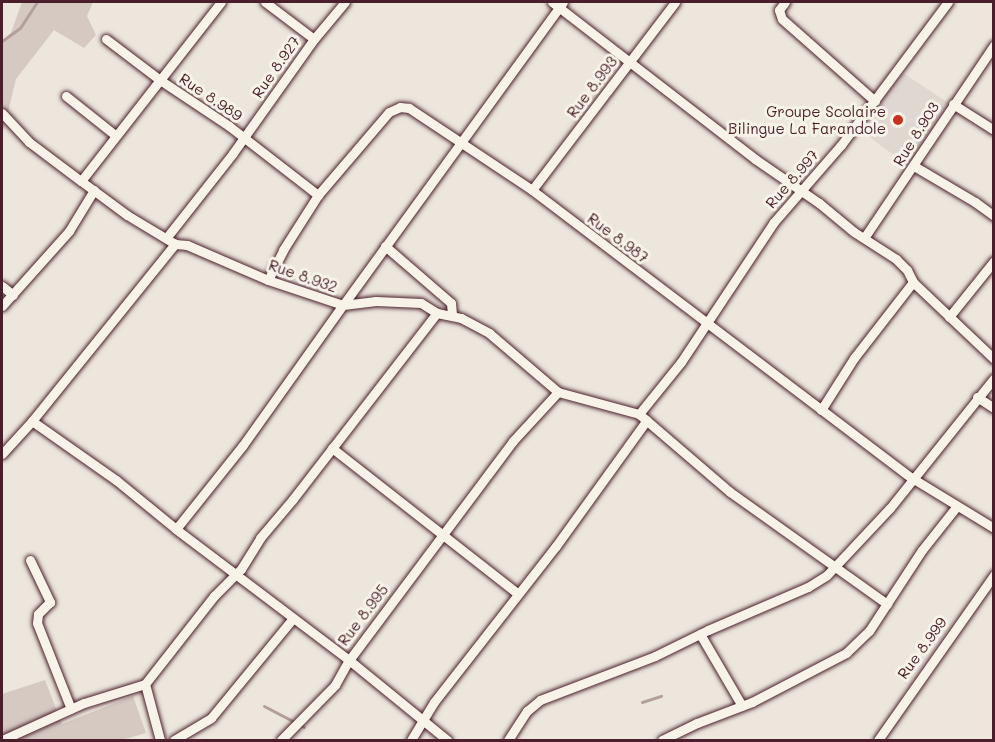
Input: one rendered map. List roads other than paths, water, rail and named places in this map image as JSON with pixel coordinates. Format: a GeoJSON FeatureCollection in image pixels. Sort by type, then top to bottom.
{"type":"FeatureCollection","features":[{"type":"Feature","properties":{"kind":"street"},"geometry":{"type":"LineString","coordinates":[[106,39],[160,80],[221,2]]}},
{"type":"Feature","properties":{"kind":"street"},"geometry":{"type":"LineString","coordinates":[[266,2],[314,39]]}},
{"type":"Feature","properties":{"kind":"street","name":"Rue 8.927"},"geometry":{"type":"LineString","coordinates":[[167,237],[244,138],[314,39],[345,2]]}},
{"type":"Feature","properties":{"kind":"street","name":"Rue 8.993"},"geometry":{"type":"LineString","coordinates":[[532,190],[675,2]]}},
{"type":"Feature","properties":{"kind":"street","name":"Rue 8.997"},"geometry":{"type":"LineString","coordinates":[[411,741],[422,718],[608,476],[662,387],[774,222],[875,101],[948,2]]}},
{"type":"Feature","properties":{"kind":"street"},"geometry":{"type":"LineString","coordinates":[[558,3],[755,159],[896,259],[907,270],[913,282],[993,359]]}},
{"type":"Feature","properties":{"kind":"street","name":"Rue 8.932"},"geometry":{"type":"LineString","coordinates":[[2,113],[29,142],[81,182],[126,215],[167,237],[175,244],[187,245],[268,280],[343,305],[558,3]]}},
{"type":"Feature","properties":{"kind":"street"},"geometry":{"type":"LineString","coordinates":[[782,6],[782,19],[875,101]]}},
{"type":"Feature","properties":{"kind":"street","name":"Rue 8.903"},"geometry":{"type":"LineString","coordinates":[[864,238],[993,45]]}},
{"type":"Feature","properties":{"kind":"street","name":"Rue 8.989"},"geometry":{"type":"LineString","coordinates":[[81,182],[115,135],[160,80],[244,138],[318,195]]}},
{"type":"Feature","properties":{"kind":"street"},"geometry":{"type":"LineString","coordinates":[[66,96],[115,135]]}},
{"type":"Feature","properties":{"kind":"street"},"geometry":{"type":"LineString","coordinates":[[953,104],[993,130]]}},
{"type":"Feature","properties":{"kind":"street","name":"Rue 8.987"},"geometry":{"type":"LineString","coordinates":[[268,280],[283,250],[318,195],[394,109],[400,107],[419,112],[532,190],[912,478],[993,528]]}},
{"type":"Feature","properties":{"kind":"street"},"geometry":{"type":"LineString","coordinates":[[914,166],[975,202],[993,216]]}},
{"type":"Feature","properties":{"kind":"street"},"geometry":{"type":"LineString","coordinates":[[2,306],[69,231],[94,190]]}},
{"type":"Feature","properties":{"kind":"street"},"geometry":{"type":"LineString","coordinates":[[2,454],[32,421],[175,244]]}},
{"type":"Feature","properties":{"kind":"street"},"geometry":{"type":"LineString","coordinates":[[384,246],[451,303],[452,315]]}},
{"type":"Feature","properties":{"kind":"street"},"geometry":{"type":"LineString","coordinates":[[949,317],[993,261]]}},
{"type":"Feature","properties":{"kind":"street"},"geometry":{"type":"LineString","coordinates":[[821,410],[854,358],[913,282]]}},
{"type":"Feature","properties":{"kind":"street"},"geometry":{"type":"LineString","coordinates":[[2,286],[13,295]]}},
{"type":"Feature","properties":{"kind":"street"},"geometry":{"type":"LineString","coordinates":[[176,529],[243,445],[343,305],[403,301],[421,303],[437,313],[452,315],[489,333],[558,392],[643,417],[666,440],[730,492],[887,604]]}},
{"type":"Feature","properties":{"kind":"street"},"geometry":{"type":"LineString","coordinates":[[2,740],[47,722],[71,709],[145,684],[214,596],[238,574],[260,538],[437,313]]}},
{"type":"Feature","properties":{"kind":"street"},"geometry":{"type":"LineString","coordinates":[[508,741],[527,711],[540,700],[655,656],[808,587],[835,568],[890,508],[993,378]]}},
{"type":"Feature","properties":{"kind":"street","name":"Rue 8.995"},"geometry":{"type":"LineString","coordinates":[[32,421],[116,480],[176,529],[349,660],[513,441],[558,392]]}},
{"type":"Feature","properties":{"kind":"street"},"geometry":{"type":"LineString","coordinates":[[977,397],[993,408]]}},
{"type":"Feature","properties":{"kind":"street"},"geometry":{"type":"LineString","coordinates":[[332,448],[518,594]]}},
{"type":"Feature","properties":{"kind":"street"},"geometry":{"type":"LineString","coordinates":[[662,741],[742,706],[846,653],[869,631],[921,550],[957,506]]}},
{"type":"Feature","properties":{"kind":"street"},"geometry":{"type":"LineString","coordinates":[[30,560],[50,602],[38,614],[37,623],[71,709]]}},
{"type":"Feature","properties":{"kind":"street","name":"Rue 8.999"},"geometry":{"type":"LineString","coordinates":[[878,741],[993,575]]}},
{"type":"Feature","properties":{"kind":"street"},"geometry":{"type":"LineString","coordinates":[[174,741],[211,718],[293,618]]}},
{"type":"Feature","properties":{"kind":"street"},"geometry":{"type":"LineString","coordinates":[[700,634],[742,706]]}},
{"type":"Feature","properties":{"kind":"street"},"geometry":{"type":"LineString","coordinates":[[281,741],[335,685],[349,660],[422,718],[447,741]]}},
{"type":"Feature","properties":{"kind":"street"},"geometry":{"type":"LineString","coordinates":[[145,684],[160,741]]}},
{"type":"Feature","properties":{"kind":"waterway"},"geometry":{"type":"LineString","coordinates":[[2,41],[20,28],[37,2]]}},
{"type":"Feature","properties":{"kind":"waterway"},"geometry":{"type":"LineString","coordinates":[[642,702],[661,696]]}},
{"type":"Feature","properties":{"kind":"waterway"},"geometry":{"type":"LineString","coordinates":[[264,706],[304,727]]}},
{"type":"Feature","properties":{"kind":"place","name":"Groupe Scolaire Bilingue La Farandole"},"geometry":{"type":"Point","coordinates":[898,120]}}]}
